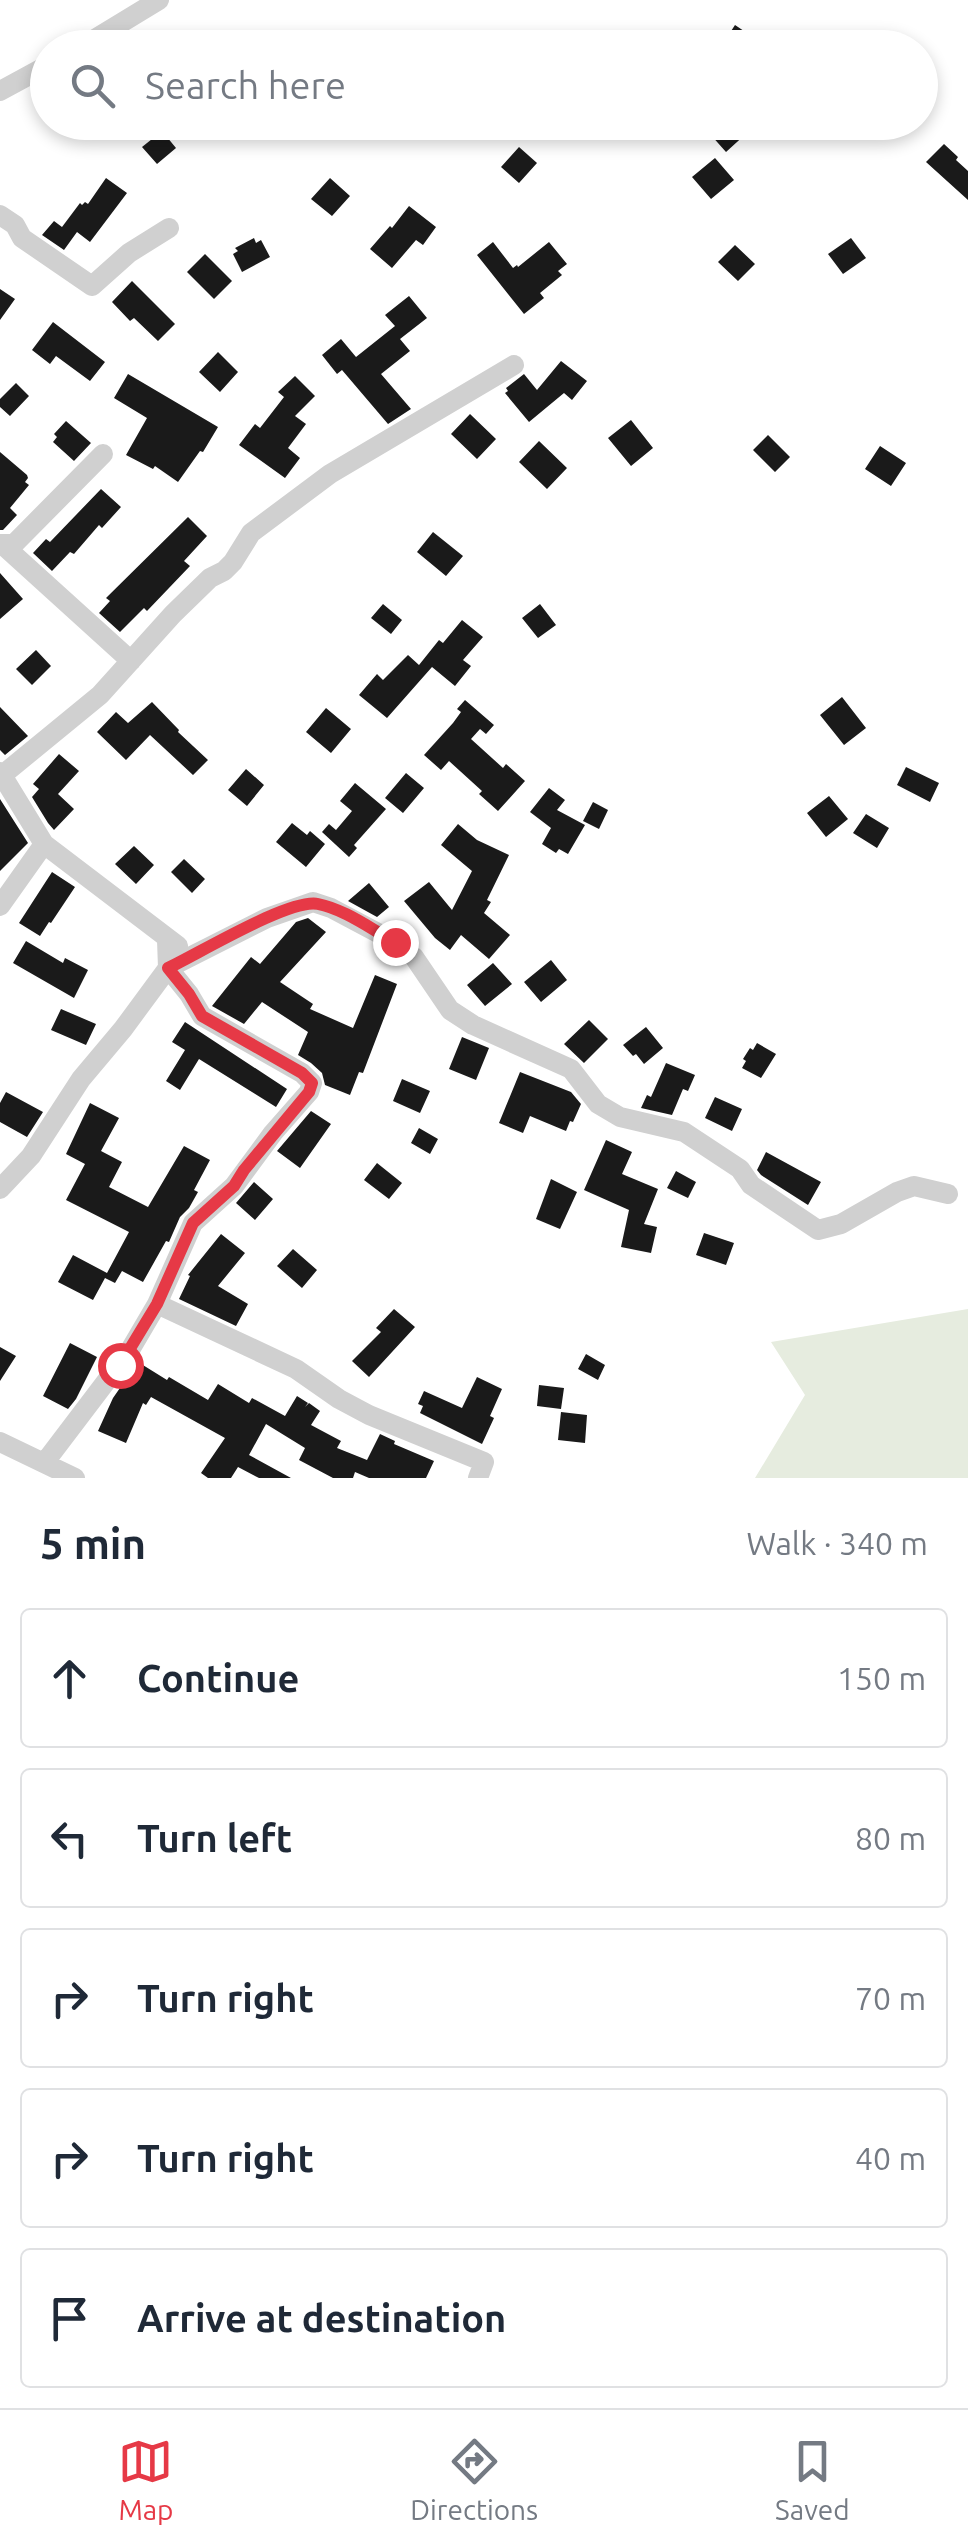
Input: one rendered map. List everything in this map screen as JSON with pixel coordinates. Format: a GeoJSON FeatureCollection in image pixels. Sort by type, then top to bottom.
{"type":"FeatureCollection","features":[{"type":"Feature","properties":{"kind":"street"},"geometry":{"type":"LineString","coordinates":[[109,30],[158,0]]}},
{"type":"Feature","properties":{"kind":"street"},"geometry":{"type":"LineString","coordinates":[[0,90],[30,75]]}},
{"type":"Feature","properties":{"kind":"street"},"geometry":{"type":"LineString","coordinates":[[0,215],[15,225],[22,238],[92,286],[129,253],[170,228]]}},
{"type":"Feature","properties":{"kind":"street"},"geometry":{"type":"LineString","coordinates":[[194,955],[167,940],[44,844],[1,774],[100,695],[173,614],[233,562],[251,533],[330,474],[514,364]]}},
{"type":"Feature","properties":{"kind":"street"},"geometry":{"type":"LineString","coordinates":[[2,545],[14,544],[103,454]]}},
{"type":"Feature","properties":{"kind":"street"},"geometry":{"type":"LineString","coordinates":[[2,545],[131,661]]}},
{"type":"Feature","properties":{"kind":"street"},"geometry":{"type":"LineString","coordinates":[[0,906],[44,844]]}},
{"type":"Feature","properties":{"kind":"street"},"geometry":{"type":"LineString","coordinates":[[0,1189],[31,1156],[80,1079],[168,968],[268,918],[313,902],[395,942],[414,957],[450,1010],[472,1025],[571,1069],[598,1104],[620,1116],[684,1132],[740,1169],[751,1185],[818,1230],[841,1224],[914,1186],[948,1194]]}},
{"type":"Feature","properties":{"kind":"street"},"geometry":{"type":"LineString","coordinates":[[45,1462],[120,1365],[157,1304],[193,1223],[234,1186],[309,1092],[312,1083],[302,1073],[202,1016],[168,968],[167,940]]}},
{"type":"Feature","properties":{"kind":"street"},"geometry":{"type":"LineString","coordinates":[[157,1304],[296,1368],[369,1415],[484,1462],[478,1478]]}},
{"type":"Feature","properties":{"kind":"street"},"geometry":{"type":"LineString","coordinates":[[0,1442],[75,1478]]}},
{"type":"Feature","properties":{"kind":"shaded area"},"geometry":{"type":"Polygon","coordinates":[[[968,1309],[968,1478],[755,1478],[805,1395],[771,1342],[968,1309]]]}},
{"type":"Feature","properties":{"kind":"building"},"geometry":{"type":"Polygon","coordinates":[[[151,140],[169,140],[176,148],[157,164],[142,147],[151,140]]]}},
{"type":"Feature","properties":{"kind":"building"},"geometry":{"type":"Polygon","coordinates":[[[715,140],[739,140],[726,152],[715,140]]]}},
{"type":"Feature","properties":{"kind":"building"},"geometry":{"type":"Polygon","coordinates":[[[944,144],[968,171],[968,200],[926,162],[944,144]]]}},
{"type":"Feature","properties":{"kind":"building"},"geometry":{"type":"Polygon","coordinates":[[[519,147],[537,163],[519,183],[501,167],[519,147]]]}},
{"type":"Feature","properties":{"kind":"building"},"geometry":{"type":"Polygon","coordinates":[[[715,158],[734,180],[711,199],[692,177],[715,158]]]}},
{"type":"Feature","properties":{"kind":"building"},"geometry":{"type":"Polygon","coordinates":[[[106,178],[127,193],[90,242],[77,232],[64,250],[42,235],[54,221],[62,227],[80,203],[88,204],[106,178]]]}},
{"type":"Feature","properties":{"kind":"building"},"geometry":{"type":"Polygon","coordinates":[[[330,178],[350,196],[332,216],[311,199],[330,178]]]}},
{"type":"Feature","properties":{"kind":"building"},"geometry":{"type":"Polygon","coordinates":[[[409,206],[436,227],[423,245],[416,240],[392,268],[370,249],[409,206]]]}},
{"type":"Feature","properties":{"kind":"building"},"geometry":{"type":"Polygon","coordinates":[[[254,238],[256,243],[261,240],[270,257],[242,272],[233,254],[238,251],[235,248],[254,238]]]}},
{"type":"Feature","properties":{"kind":"building"},"geometry":{"type":"Polygon","coordinates":[[[851,238],[866,258],[843,274],[828,254],[851,238]]]}},
{"type":"Feature","properties":{"kind":"building"},"geometry":{"type":"Polygon","coordinates":[[[493,242],[513,268],[549,242],[567,264],[558,271],[562,275],[540,293],[544,298],[524,314],[477,255],[493,242]]]}},
{"type":"Feature","properties":{"kind":"building"},"geometry":{"type":"Polygon","coordinates":[[[735,245],[755,264],[738,281],[718,262],[735,245]]]}},
{"type":"Feature","properties":{"kind":"building"},"geometry":{"type":"Polygon","coordinates":[[[205,254],[232,281],[214,299],[187,272],[205,254]]]}},
{"type":"Feature","properties":{"kind":"building"},"geometry":{"type":"Polygon","coordinates":[[[132,281],[175,324],[158,341],[112,302],[132,281]]]}},
{"type":"Feature","properties":{"kind":"building"},"geometry":{"type":"Polygon","coordinates":[[[0,289],[15,299],[0,320],[0,289]]]}},
{"type":"Feature","properties":{"kind":"building"},"geometry":{"type":"Polygon","coordinates":[[[409,296],[427,318],[400,339],[410,351],[381,374],[411,409],[388,424],[342,370],[337,374],[322,355],[341,339],[356,357],[395,326],[385,315],[409,296]]]}},
{"type":"Feature","properties":{"kind":"building"},"geometry":{"type":"Polygon","coordinates":[[[53,322],[105,362],[90,381],[56,356],[50,364],[32,350],[53,322]]]}},
{"type":"Feature","properties":{"kind":"building"},"geometry":{"type":"Polygon","coordinates":[[[218,352],[238,372],[220,392],[199,372],[218,352]]]}},
{"type":"Feature","properties":{"kind":"building"},"geometry":{"type":"Polygon","coordinates":[[[561,361],[587,381],[572,400],[564,393],[529,422],[505,393],[506,388],[524,374],[537,390],[561,361]]]}},
{"type":"Feature","properties":{"kind":"building"},"geometry":{"type":"Polygon","coordinates":[[[128,374],[218,427],[178,482],[155,466],[153,469],[126,455],[147,418],[114,398],[128,374]]]}},
{"type":"Feature","properties":{"kind":"building"},"geometry":{"type":"Polygon","coordinates":[[[295,376],[315,396],[295,416],[306,424],[288,448],[300,458],[285,478],[239,445],[255,424],[260,428],[284,397],[278,392],[295,376]]]}},
{"type":"Feature","properties":{"kind":"building"},"geometry":{"type":"Polygon","coordinates":[[[16,383],[29,396],[10,416],[0,407],[0,399],[16,383]]]}},
{"type":"Feature","properties":{"kind":"building"},"geometry":{"type":"Polygon","coordinates":[[[470,414],[496,439],[477,459],[451,434],[470,414]]]}},
{"type":"Feature","properties":{"kind":"building"},"geometry":{"type":"Polygon","coordinates":[[[631,420],[653,448],[631,466],[608,438],[631,420]]]}},
{"type":"Feature","properties":{"kind":"building"},"geometry":{"type":"Polygon","coordinates":[[[66,421],[91,443],[74,461],[53,442],[57,437],[54,434],[66,421]]]}},
{"type":"Feature","properties":{"kind":"building"},"geometry":{"type":"Polygon","coordinates":[[[768,435],[790,457],[775,472],[753,450],[768,435]]]}},
{"type":"Feature","properties":{"kind":"building"},"geometry":{"type":"Polygon","coordinates":[[[539,441],[567,468],[547,489],[519,462],[539,441]]]}},
{"type":"Feature","properties":{"kind":"building"},"geometry":{"type":"Polygon","coordinates":[[[880,446],[906,463],[891,486],[865,469],[880,446]]]}},
{"type":"Feature","properties":{"kind":"building"},"geometry":{"type":"Polygon","coordinates":[[[0,452],[27,475],[25,482],[29,485],[10,508],[17,515],[3,530],[0,530],[0,452]]]}},
{"type":"Feature","properties":{"kind":"building"},"geometry":{"type":"Polygon","coordinates":[[[101,489],[121,507],[52,571],[33,553],[46,539],[50,542],[101,489]]]}},
{"type":"Feature","properties":{"kind":"building"},"geometry":{"type":"Polygon","coordinates":[[[188,517],[207,536],[184,561],[190,566],[147,611],[144,608],[120,632],[99,613],[110,601],[106,598],[188,517]]]}},
{"type":"Feature","properties":{"kind":"building"},"geometry":{"type":"Polygon","coordinates":[[[433,532],[463,556],[446,576],[417,552],[433,532]]]}},
{"type":"Feature","properties":{"kind":"building"},"geometry":{"type":"Polygon","coordinates":[[[0,573],[23,599],[0,619],[0,573]]]}},
{"type":"Feature","properties":{"kind":"building"},"geometry":{"type":"Polygon","coordinates":[[[383,604],[402,620],[391,634],[371,618],[383,604]]]}},
{"type":"Feature","properties":{"kind":"building"},"geometry":{"type":"Polygon","coordinates":[[[540,604],[556,625],[538,638],[522,618],[540,604]]]}},
{"type":"Feature","properties":{"kind":"building"},"geometry":{"type":"Polygon","coordinates":[[[462,620],[483,637],[463,660],[471,666],[455,686],[432,667],[387,718],[359,695],[377,674],[383,680],[408,655],[419,665],[462,620]]]}},
{"type":"Feature","properties":{"kind":"building"},"geometry":{"type":"Polygon","coordinates":[[[36,650],[51,666],[32,685],[16,669],[36,650]]]}},
{"type":"Feature","properties":{"kind":"building"},"geometry":{"type":"Polygon","coordinates":[[[842,697],[866,728],[844,745],[820,715],[842,697]]]}},
{"type":"Feature","properties":{"kind":"building"},"geometry":{"type":"Polygon","coordinates":[[[465,700],[494,725],[486,734],[480,729],[471,739],[503,768],[506,764],[525,781],[498,811],[449,761],[441,770],[424,755],[453,723],[465,700]]]}},
{"type":"Feature","properties":{"kind":"building"},"geometry":{"type":"Polygon","coordinates":[[[152,702],[208,760],[193,775],[150,735],[126,760],[97,732],[116,712],[128,723],[152,702]]]}},
{"type":"Feature","properties":{"kind":"building"},"geometry":{"type":"Polygon","coordinates":[[[0,707],[28,736],[5,755],[0,750],[0,707]]]}},
{"type":"Feature","properties":{"kind":"building"},"geometry":{"type":"Polygon","coordinates":[[[326,708],[351,729],[331,753],[306,732],[326,708]]]}},
{"type":"Feature","properties":{"kind":"building"},"geometry":{"type":"Polygon","coordinates":[[[59,754],[79,771],[58,794],[74,809],[54,830],[32,797],[39,789],[33,784],[59,754]]]}},
{"type":"Feature","properties":{"kind":"building"},"geometry":{"type":"Polygon","coordinates":[[[906,767],[939,783],[930,802],[897,785],[906,767]]]}},
{"type":"Feature","properties":{"kind":"building"},"geometry":{"type":"Polygon","coordinates":[[[246,769],[264,785],[247,806],[228,790],[246,769]]]}},
{"type":"Feature","properties":{"kind":"building"},"geometry":{"type":"Polygon","coordinates":[[[406,773],[424,788],[403,813],[385,798],[406,773]]]}},
{"type":"Feature","properties":{"kind":"building"},"geometry":{"type":"Polygon","coordinates":[[[355,783],[386,809],[354,845],[357,848],[349,857],[322,832],[329,824],[336,830],[352,811],[340,801],[355,783]]]}},
{"type":"Feature","properties":{"kind":"building"},"geometry":{"type":"Polygon","coordinates":[[[549,788],[565,800],[557,810],[585,825],[568,854],[559,849],[556,853],[542,844],[551,828],[530,812],[549,788]]]}},
{"type":"Feature","properties":{"kind":"building"},"geometry":{"type":"Polygon","coordinates":[[[829,796],[848,819],[826,837],[807,813],[829,796]]]}},
{"type":"Feature","properties":{"kind":"building"},"geometry":{"type":"Polygon","coordinates":[[[0,799],[28,843],[0,871],[0,799]]]}},
{"type":"Feature","properties":{"kind":"building"},"geometry":{"type":"Polygon","coordinates":[[[593,802],[608,810],[599,829],[583,821],[593,802]]]}},
{"type":"Feature","properties":{"kind":"building"},"geometry":{"type":"Polygon","coordinates":[[[866,814],[889,828],[877,848],[853,833],[866,814]]]}},
{"type":"Feature","properties":{"kind":"building"},"geometry":{"type":"Polygon","coordinates":[[[292,823],[325,844],[306,867],[276,842],[292,823]]]}},
{"type":"Feature","properties":{"kind":"building"},"geometry":{"type":"Polygon","coordinates":[[[458,824],[477,840],[509,855],[484,913],[510,935],[489,959],[461,935],[450,950],[404,901],[429,882],[452,910],[472,871],[441,845],[458,824]]]}},
{"type":"Feature","properties":{"kind":"building"},"geometry":{"type":"Polygon","coordinates":[[[134,846],[154,865],[136,884],[115,864],[134,846]]]}},
{"type":"Feature","properties":{"kind":"building"},"geometry":{"type":"Polygon","coordinates":[[[184,859],[205,879],[192,893],[171,872],[184,859]]]}},
{"type":"Feature","properties":{"kind":"building"},"geometry":{"type":"Polygon","coordinates":[[[52,872],[75,887],[40,936],[19,923],[52,872]]]}},
{"type":"Feature","properties":{"kind":"building"},"geometry":{"type":"Polygon","coordinates":[[[369,883],[389,907],[377,917],[348,901],[369,883]]]}},
{"type":"Feature","properties":{"kind":"building"},"geometry":{"type":"Polygon","coordinates":[[[308,918],[326,932],[280,982],[313,1004],[310,1009],[353,1028],[375,975],[397,984],[363,1073],[359,1072],[350,1095],[325,1085],[322,1073],[298,1055],[308,1032],[262,1002],[244,1024],[212,1006],[251,957],[260,964],[296,922],[308,918]]]}},
{"type":"Feature","properties":{"kind":"building"},"geometry":{"type":"Polygon","coordinates":[[[26,941],[63,963],[65,958],[88,970],[74,998],[13,963],[26,941]]]}},
{"type":"Feature","properties":{"kind":"building"},"geometry":{"type":"Polygon","coordinates":[[[551,960],[567,980],[541,1002],[524,982],[551,960]]]}},
{"type":"Feature","properties":{"kind":"building"},"geometry":{"type":"Polygon","coordinates":[[[493,963],[512,984],[485,1006],[467,985],[493,963]]]}},
{"type":"Feature","properties":{"kind":"building"},"geometry":{"type":"Polygon","coordinates":[[[61,1009],[96,1024],[86,1045],[51,1030],[61,1009]]]}},
{"type":"Feature","properties":{"kind":"building"},"geometry":{"type":"Polygon","coordinates":[[[589,1020],[608,1039],[584,1063],[564,1044],[589,1020]]]}},
{"type":"Feature","properties":{"kind":"building"},"geometry":{"type":"Polygon","coordinates":[[[185,1022],[287,1089],[276,1107],[199,1059],[180,1090],[166,1081],[185,1050],[172,1042],[185,1022]]]}},
{"type":"Feature","properties":{"kind":"building"},"geometry":{"type":"Polygon","coordinates":[[[646,1027],[663,1048],[644,1064],[623,1045],[646,1027]]]}},
{"type":"Feature","properties":{"kind":"building"},"geometry":{"type":"Polygon","coordinates":[[[462,1037],[489,1048],[476,1080],[449,1069],[462,1037]]]}},
{"type":"Feature","properties":{"kind":"building"},"geometry":{"type":"Polygon","coordinates":[[[757,1043],[776,1054],[761,1078],[742,1068],[746,1061],[743,1059],[757,1043]]]}},
{"type":"Feature","properties":{"kind":"building"},"geometry":{"type":"Polygon","coordinates":[[[666,1063],[695,1075],[688,1091],[683,1089],[672,1115],[641,1108],[647,1095],[651,1097],[666,1063]]]}},
{"type":"Feature","properties":{"kind":"building"},"geometry":{"type":"Polygon","coordinates":[[[520,1072],[571,1092],[581,1104],[566,1131],[530,1116],[523,1133],[499,1123],[520,1072]]]}},
{"type":"Feature","properties":{"kind":"building"},"geometry":{"type":"Polygon","coordinates":[[[402,1079],[430,1091],[420,1113],[393,1101],[402,1079]]]}},
{"type":"Feature","properties":{"kind":"building"},"geometry":{"type":"Polygon","coordinates":[[[6,1092],[43,1112],[27,1137],[0,1122],[0,1103],[6,1092]]]}},
{"type":"Feature","properties":{"kind":"building"},"geometry":{"type":"Polygon","coordinates":[[[715,1097],[742,1109],[732,1131],[705,1118],[715,1097]]]}},
{"type":"Feature","properties":{"kind":"building"},"geometry":{"type":"Polygon","coordinates":[[[90,1103],[119,1118],[101,1151],[122,1162],[109,1187],[148,1207],[184,1146],[210,1160],[194,1190],[198,1192],[143,1282],[122,1271],[115,1283],[105,1278],[93,1300],[58,1282],[73,1255],[107,1273],[129,1232],[66,1200],[85,1164],[66,1154],[90,1103]]]}},
{"type":"Feature","properties":{"kind":"building"},"geometry":{"type":"Polygon","coordinates":[[[311,1111],[331,1124],[300,1168],[277,1151],[311,1111]]]}},
{"type":"Feature","properties":{"kind":"building"},"geometry":{"type":"Polygon","coordinates":[[[419,1128],[438,1139],[430,1154],[411,1143],[419,1128]]]}},
{"type":"Feature","properties":{"kind":"building"},"geometry":{"type":"Polygon","coordinates":[[[606,1140],[632,1152],[622,1174],[658,1189],[644,1224],[657,1227],[651,1253],[621,1247],[629,1210],[584,1190],[606,1140]]]}},
{"type":"Feature","properties":{"kind":"building"},"geometry":{"type":"Polygon","coordinates":[[[766,1152],[821,1182],[808,1205],[757,1170],[766,1152]]]}},
{"type":"Feature","properties":{"kind":"building"},"geometry":{"type":"Polygon","coordinates":[[[377,1163],[402,1183],[389,1199],[364,1180],[377,1163]]]}},
{"type":"Feature","properties":{"kind":"building"},"geometry":{"type":"Polygon","coordinates":[[[676,1171],[696,1182],[688,1198],[667,1188],[676,1171]]]}},
{"type":"Feature","properties":{"kind":"building"},"geometry":{"type":"Polygon","coordinates":[[[551,1179],[577,1192],[560,1229],[536,1219],[551,1179]]]}},
{"type":"Feature","properties":{"kind":"building"},"geometry":{"type":"Polygon","coordinates":[[[254,1182],[273,1199],[255,1220],[236,1203],[254,1182]]]}},
{"type":"Feature","properties":{"kind":"building"},"geometry":{"type":"Polygon","coordinates":[[[704,1233],[734,1243],[726,1265],[696,1255],[704,1233]]]}},
{"type":"Feature","properties":{"kind":"building"},"geometry":{"type":"Polygon","coordinates":[[[221,1234],[245,1253],[218,1286],[248,1304],[236,1326],[179,1299],[188,1275],[221,1234]]]}},
{"type":"Feature","properties":{"kind":"building"},"geometry":{"type":"Polygon","coordinates":[[[293,1249],[317,1270],[302,1288],[277,1266],[293,1249]]]}},
{"type":"Feature","properties":{"kind":"building"},"geometry":{"type":"Polygon","coordinates":[[[394,1309],[415,1327],[369,1377],[352,1361],[381,1332],[376,1328],[394,1309]]]}},
{"type":"Feature","properties":{"kind":"building"},"geometry":{"type":"Polygon","coordinates":[[[70,1343],[97,1357],[68,1409],[43,1396],[70,1343]]]}},
{"type":"Feature","properties":{"kind":"building"},"geometry":{"type":"Polygon","coordinates":[[[0,1347],[16,1356],[0,1381],[0,1347]]]}},
{"type":"Feature","properties":{"kind":"building"},"geometry":{"type":"Polygon","coordinates":[[[586,1354],[605,1365],[598,1380],[578,1369],[586,1354]]]}},
{"type":"Feature","properties":{"kind":"building"},"geometry":{"type":"Polygon","coordinates":[[[138,1362],[208,1400],[218,1384],[249,1403],[252,1398],[285,1416],[297,1396],[308,1403],[305,1407],[309,1403],[320,1411],[311,1425],[341,1441],[337,1448],[367,1460],[380,1434],[434,1461],[426,1478],[369,1478],[355,1472],[353,1478],[333,1478],[299,1460],[305,1448],[266,1424],[249,1455],[291,1478],[259,1478],[238,1467],[231,1478],[208,1478],[201,1473],[225,1438],[151,1397],[146,1405],[143,1403],[126,1443],[98,1431],[113,1398],[138,1362]]]}},
{"type":"Feature","properties":{"kind":"building"},"geometry":{"type":"Polygon","coordinates":[[[477,1377],[502,1389],[482,1444],[420,1413],[423,1406],[418,1404],[424,1391],[462,1408],[477,1377]]]}},
{"type":"Feature","properties":{"kind":"building"},"geometry":{"type":"Polygon","coordinates":[[[539,1385],[564,1388],[561,1409],[537,1406],[539,1385]]]}},
{"type":"Feature","properties":{"kind":"building"},"geometry":{"type":"Polygon","coordinates":[[[561,1412],[587,1415],[585,1443],[558,1440],[561,1412]]]}},
{"type":"Feature","properties":{"kind":"route"},"geometry":{"type":"LineString","coordinates":[[120,1365],[157,1304],[193,1223],[234,1186],[309,1092],[312,1083],[302,1073],[202,1016],[168,968],[268,918],[313,902],[395,942]]}}]}
